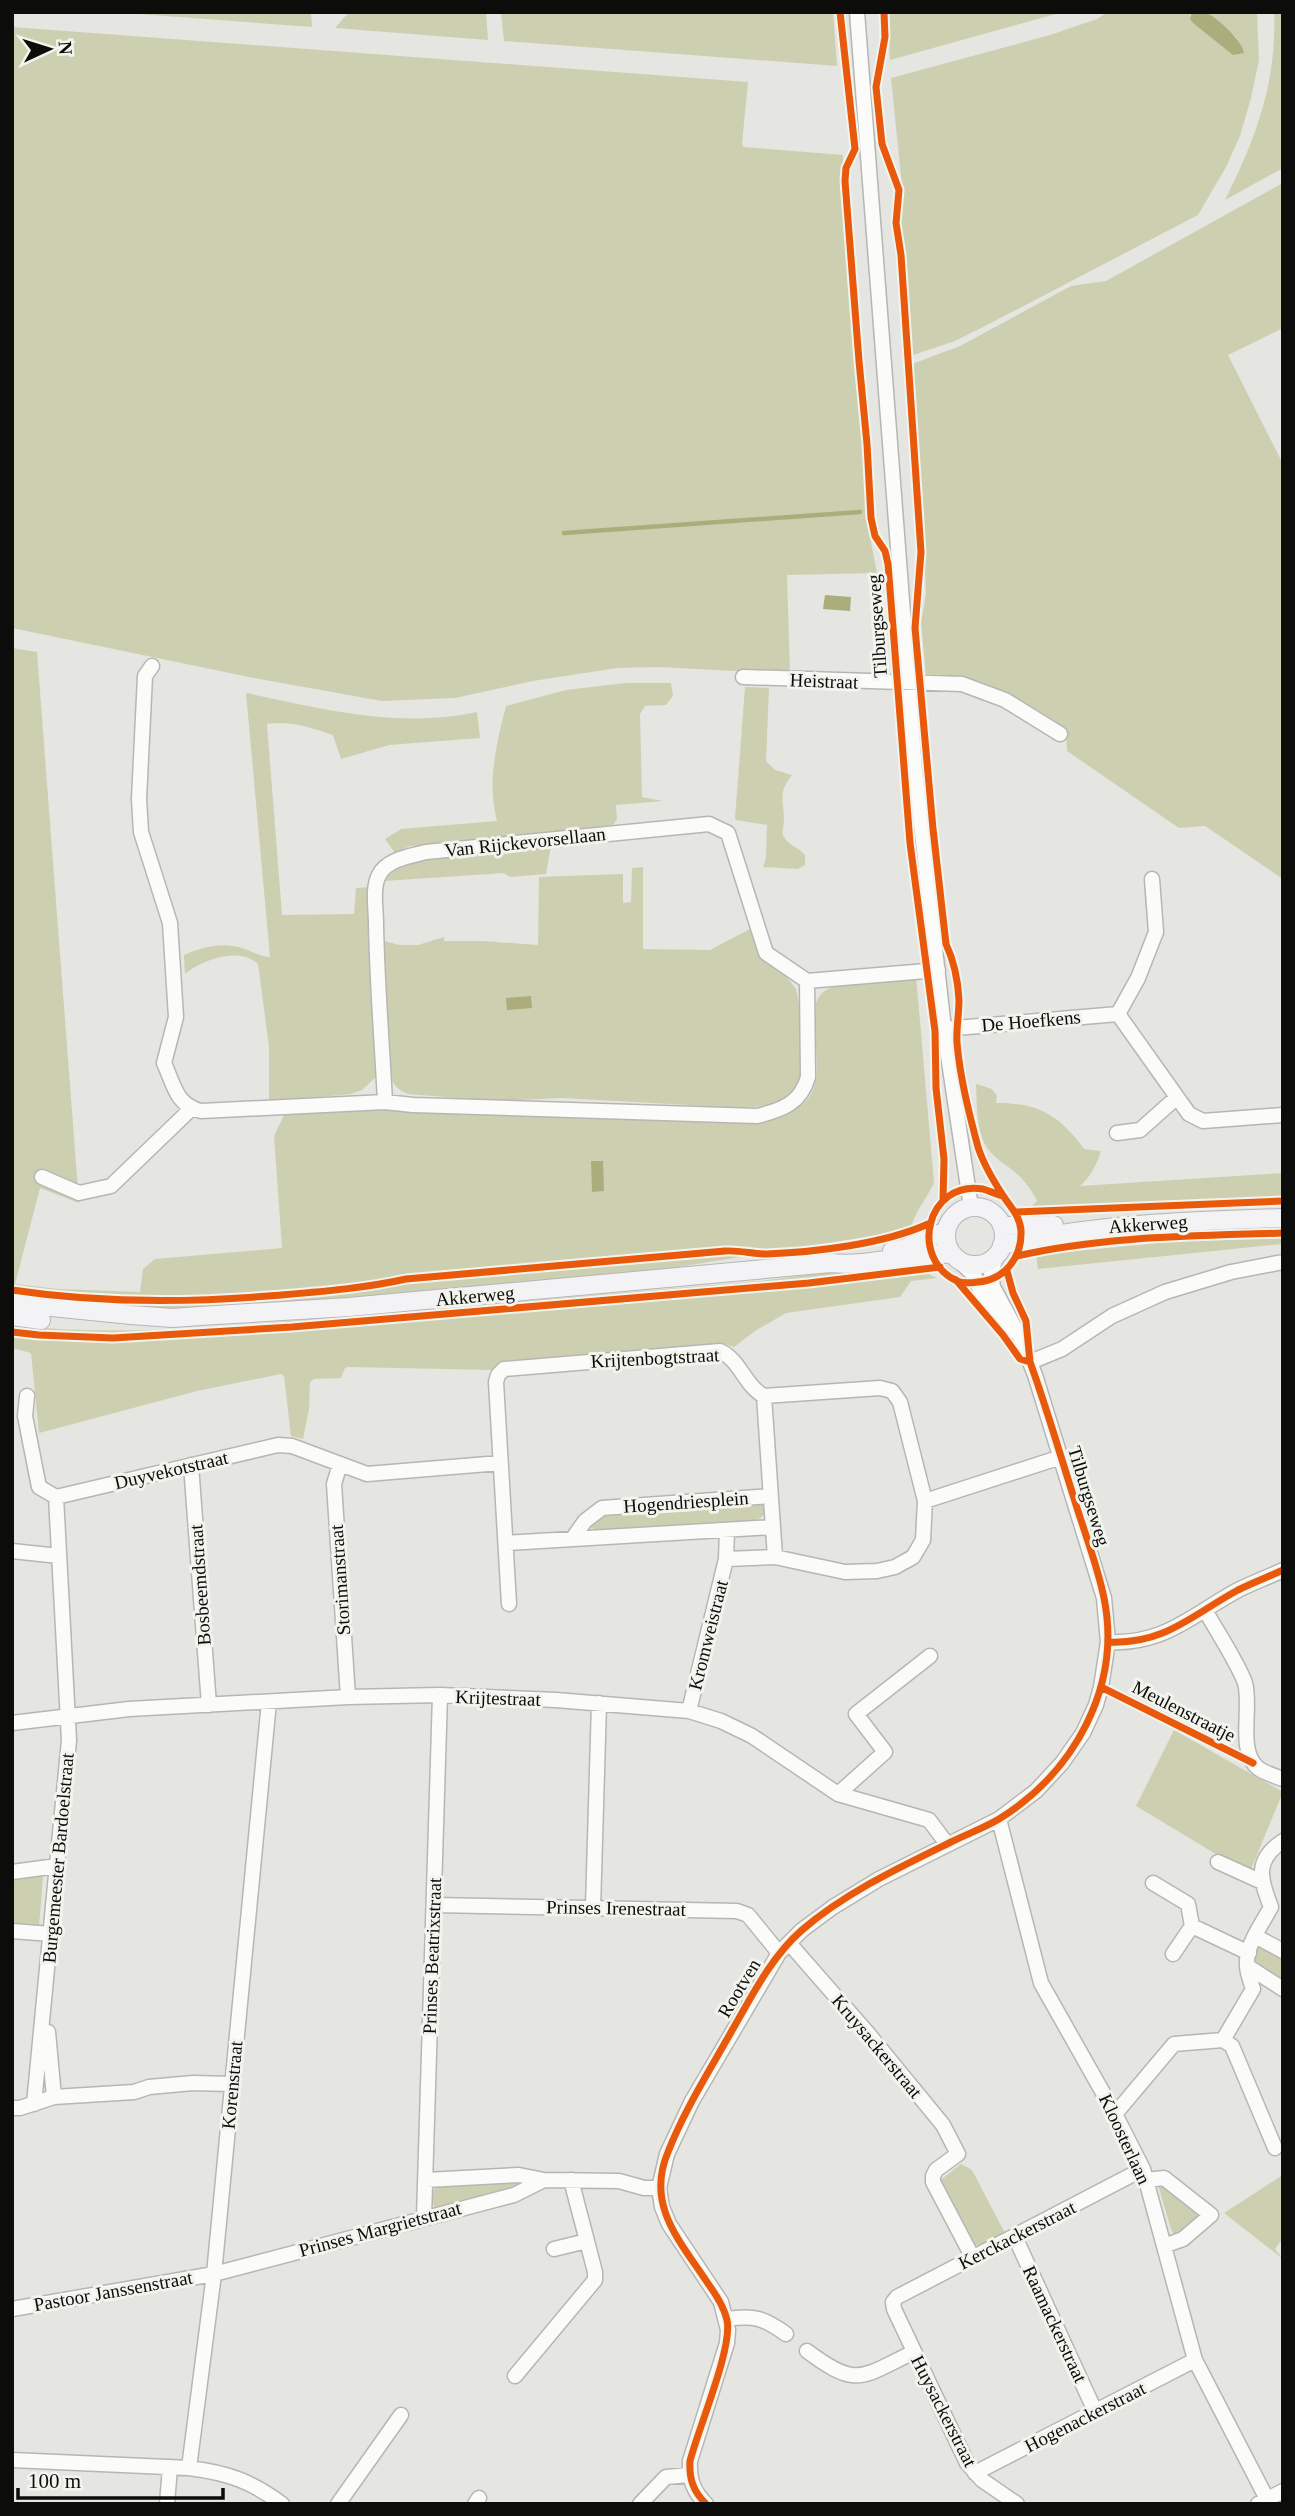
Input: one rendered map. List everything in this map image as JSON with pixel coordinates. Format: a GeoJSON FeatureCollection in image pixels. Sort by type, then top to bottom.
{"type":"FeatureCollection","features":[{"type":"Feature","properties":{"kind":"main road"},"geometry":{"type":"LineString","coordinates":[[971,1207],[989,1211],[1002,1226],[1000,1249],[987,1263],[980,1265],[956,1257],[948,1247],[946,1231],[950,1221],[957,1213],[971,1207]]}},
{"type":"Feature","properties":{"kind":"main road","name":"Akkerweg"},"geometry":{"type":"LineString","coordinates":[[1002,1226],[1106,1226],[1283,1217]]}},
{"type":"Feature","properties":{"kind":"main road","name":"Akkerweg"},"geometry":{"type":"LineString","coordinates":[[1000,1249],[1106,1226]]}},
{"type":"Feature","properties":{"kind":"main road","name":"Akkerweg"},"geometry":{"type":"LineString","coordinates":[[831,1263],[906,1248],[946,1231]]}},
{"type":"Feature","properties":{"kind":"main road","name":"Akkerweg"},"geometry":{"type":"LineString","coordinates":[[12,1303],[173,1318],[349,1307],[831,1263],[848,1265],[932,1254],[956,1257]]}},
{"type":"Feature","properties":{"kind":"main road","name":"Akkerweg"},"geometry":{"type":"LineString","coordinates":[[12,1316],[86,1323],[153,1323],[173,1318]]}},
{"type":"Feature","properties":{"kind":"street","name":"Tilburgseweg"},"geometry":{"type":"LineString","coordinates":[[857,12],[907,683],[944,1029],[971,1207]]}},
{"type":"Feature","properties":{"kind":"street"},"geometry":{"type":"LineString","coordinates":[[152,666],[145,676],[140,741],[141,832],[170,923],[176,1017],[164,1063],[182,1103],[192,1108],[201,1111],[385,1102],[757,1116],[779,1111],[794,1102],[805,1090],[808,1077],[807,981],[937,970]]}},
{"type":"Feature","properties":{"kind":"street","name":"Heistraat"},"geometry":{"type":"LineString","coordinates":[[743,677],[962,684],[1005,700],[1060,734]]}},
{"type":"Feature","properties":{"kind":"street","name":"Van Rijckevorsellaan"},"geometry":{"type":"LineString","coordinates":[[385,1102],[377,965],[376,886],[380,872],[408,856],[709,824],[728,832],[766,953],[807,981]]}},
{"type":"Feature","properties":{"kind":"street"},"geometry":{"type":"LineString","coordinates":[[1152,879],[1156,932],[1138,978],[1118,1014],[1189,1114],[1203,1121],[1283,1115]]}},
{"type":"Feature","properties":{"kind":"street","name":"De Hoefkens"},"geometry":{"type":"LineString","coordinates":[[944,1029],[1118,1014]]}},
{"type":"Feature","properties":{"kind":"street"},"geometry":{"type":"LineString","coordinates":[[1117,1133],[1140,1130],[1176,1098]]}},
{"type":"Feature","properties":{"kind":"street"},"geometry":{"type":"LineString","coordinates":[[42,1177],[79,1193],[111,1186],[192,1108]]}},
{"type":"Feature","properties":{"kind":"street","name":"Tilburgseweg"},"geometry":{"type":"LineString","coordinates":[[1000,1249],[991,1273],[993,1287],[1020,1337],[1061,1457],[1104,1598],[1108,1642]]}},
{"type":"Feature","properties":{"kind":"street","name":"Tilburgseweg"},"geometry":{"type":"LineString","coordinates":[[956,1257],[974,1275],[983,1297],[1026,1355]]}},
{"type":"Feature","properties":{"kind":"street"},"geometry":{"type":"LineString","coordinates":[[1026,1355],[1062,1349],[1112,1316],[1165,1292],[1231,1272],[1283,1262]]}},
{"type":"Feature","properties":{"kind":"street","name":"Krijtenbogtstraat"},"geometry":{"type":"LineString","coordinates":[[509,1604],[496,1382],[498,1374],[504,1369],[720,1352],[729,1356],[756,1392],[764,1396]]}},
{"type":"Feature","properties":{"kind":"street"},"geometry":{"type":"LineString","coordinates":[[764,1396],[880,1388],[892,1391],[900,1402],[925,1501],[1061,1457]]}},
{"type":"Feature","properties":{"kind":"street"},"geometry":{"type":"LineString","coordinates":[[27,1396],[25,1416],[39,1487],[56,1497],[67,1715]]}},
{"type":"Feature","properties":{"kind":"street","name":"Hogendriesplein"},"geometry":{"type":"LineString","coordinates":[[764,1396],[775,1557]]}},
{"type":"Feature","properties":{"kind":"street","name":"Duyvekotstraat"},"geometry":{"type":"LineString","coordinates":[[56,1497],[278,1445],[292,1446],[367,1474],[500,1462]]}},
{"type":"Feature","properties":{"kind":"street","name":"Storimanstraat"},"geometry":{"type":"LineString","coordinates":[[340,1464],[334,1485],[348,1697]]}},
{"type":"Feature","properties":{"kind":"street","name":"Bosbeemdstraat"},"geometry":{"type":"LineString","coordinates":[[191,1465],[209,1705]]}},
{"type":"Feature","properties":{"kind":"street","name":"Hogendriesplein"},"geometry":{"type":"LineString","coordinates":[[573,1538],[585,1521],[602,1508],[771,1496]]}},
{"type":"Feature","properties":{"kind":"street","name":"Kromweistraat"},"geometry":{"type":"LineString","coordinates":[[726,1559],[775,1557],[845,1572],[877,1571],[895,1567],[913,1557],[923,1540],[925,1501]]}},
{"type":"Feature","properties":{"kind":"street","name":"Hogendriesplein"},"geometry":{"type":"LineString","coordinates":[[506,1543],[773,1527]]}},
{"type":"Feature","properties":{"kind":"street","name":"Kromweistraat"},"geometry":{"type":"LineString","coordinates":[[689,1711],[726,1559],[727,1530]]}},
{"type":"Feature","properties":{"kind":"street"},"geometry":{"type":"LineString","coordinates":[[12,1551],[59,1556]]}},
{"type":"Feature","properties":{"kind":"street"},"geometry":{"type":"LineString","coordinates":[[1108,1642],[1129,1643],[1165,1633],[1238,1590],[1283,1570]]}},
{"type":"Feature","properties":{"kind":"street"},"geometry":{"type":"LineString","coordinates":[[1205,1610],[1244,1682],[1248,1703],[1246,1741],[1249,1757],[1258,1769],[1283,1779]]}},
{"type":"Feature","properties":{"kind":"street","name":"Rootven"},"geometry":{"type":"LineString","coordinates":[[727,2319],[721,2302],[669,2224],[662,2207],[659,2188],[667,2154],[692,2101],[784,1948],[802,1930],[879,1878],[999,1819],[1036,1791],[1062,1763],[1083,1733],[1098,1696],[1108,1642]]}},
{"type":"Feature","properties":{"kind":"street"},"geometry":{"type":"LineString","coordinates":[[838,1794],[885,1752],[856,1714],[930,1656]]}},
{"type":"Feature","properties":{"kind":"street","name":"Krijtestraat"},"geometry":{"type":"LineString","coordinates":[[12,1723],[129,1709],[348,1697],[440,1695],[599,1703],[689,1711],[721,1721],[752,1736],[838,1794],[929,1820],[947,1844]]}},
{"type":"Feature","properties":{"kind":"street","name":"Prinses Beatrixstraat"},"geometry":{"type":"LineString","coordinates":[[425,2217],[440,1695]]}},
{"type":"Feature","properties":{"kind":"street","name":"Korenstraat"},"geometry":{"type":"LineString","coordinates":[[189,2468],[214,2274],[269,1702]]}},
{"type":"Feature","properties":{"kind":"street"},"geometry":{"type":"LineString","coordinates":[[593,1908],[599,1703]]}},
{"type":"Feature","properties":{"kind":"street","name":"Burgemeester Bardoelstraat"},"geometry":{"type":"LineString","coordinates":[[34,2104],[69,1740],[67,1715]]}},
{"type":"Feature","properties":{"kind":"street","name":"Kloosterlaan"},"geometry":{"type":"LineString","coordinates":[[999,1819],[1041,1983],[1115,2113],[1145,2175],[1195,2360],[1262,2501],[1283,2491]]}},
{"type":"Feature","properties":{"kind":"street"},"geometry":{"type":"LineString","coordinates":[[1223,2040],[1253,1989],[1248,1960],[1255,1936],[1271,1907],[1262,1882],[1263,1861],[1283,1840]]}},
{"type":"Feature","properties":{"kind":"street"},"geometry":{"type":"LineString","coordinates":[[1218,1862],[1262,1882]]}},
{"type":"Feature","properties":{"kind":"street"},"geometry":{"type":"LineString","coordinates":[[12,1872],[57,1866]]}},
{"type":"Feature","properties":{"kind":"street"},"geometry":{"type":"LineString","coordinates":[[1153,1883],[1188,1904],[1192,1926],[1173,1954]]}},
{"type":"Feature","properties":{"kind":"street","name":"Prinses Irenestraat"},"geometry":{"type":"LineString","coordinates":[[434,1905],[737,1911],[748,1915],[784,1948]]}},
{"type":"Feature","properties":{"kind":"street"},"geometry":{"type":"LineString","coordinates":[[1192,1926],[1248,1960],[1283,1989]]}},
{"type":"Feature","properties":{"kind":"street"},"geometry":{"type":"LineString","coordinates":[[12,1931],[51,1934]]}},
{"type":"Feature","properties":{"kind":"street"},"geometry":{"type":"LineString","coordinates":[[1255,1936],[1283,1951]]}},
{"type":"Feature","properties":{"kind":"street","name":"Kruysackerstraat"},"geometry":{"type":"LineString","coordinates":[[784,1948],[866,2031],[943,2125],[958,2154],[936,2171],[933,2182],[972,2258]]}},
{"type":"Feature","properties":{"kind":"street","name":"Burgemeester Bardoelstraat"},"geometry":{"type":"LineString","coordinates":[[45,2001],[54,2097]]}},
{"type":"Feature","properties":{"kind":"street"},"geometry":{"type":"LineString","coordinates":[[1115,2113],[1174,2044],[1223,2040],[1232,2046],[1275,2148]]}},
{"type":"Feature","properties":{"kind":"street"},"geometry":{"type":"LineString","coordinates":[[12,2108],[54,2097],[111,2094],[192,2083],[232,2084]]}},
{"type":"Feature","properties":{"kind":"street","name":"Prinses Margrietstraat"},"geometry":{"type":"LineString","coordinates":[[425,2179],[519,2175],[544,2180],[619,2181],[644,2188],[659,2188]]}},
{"type":"Feature","properties":{"kind":"street"},"geometry":{"type":"LineString","coordinates":[[1145,2175],[1164,2178],[1211,2215],[1183,2239],[1164,2246]]}},
{"type":"Feature","properties":{"kind":"street","name":"Kerckackerstraat"},"geometry":{"type":"LineString","coordinates":[[893,2302],[897,2297],[972,2258],[1145,2175]]}},
{"type":"Feature","properties":{"kind":"street","name":"Prinses Margrietstraat"},"geometry":{"type":"LineString","coordinates":[[214,2274],[514,2195],[544,2180]]}},
{"type":"Feature","properties":{"kind":"street"},"geometry":{"type":"LineString","coordinates":[[515,2376],[595,2280],[571,2180]]}},
{"type":"Feature","properties":{"kind":"street","name":"Raamackerstraat"},"geometry":{"type":"LineString","coordinates":[[1015,2237],[1095,2412]]}},
{"type":"Feature","properties":{"kind":"street"},"geometry":{"type":"LineString","coordinates":[[554,2249],[587,2241]]}},
{"type":"Feature","properties":{"kind":"street","name":"Pastoor Janssenstraat"},"geometry":{"type":"LineString","coordinates":[[12,2309],[214,2274]]}},
{"type":"Feature","properties":{"kind":"street","name":"Huysackerstraat"},"geometry":{"type":"LineString","coordinates":[[893,2302],[967,2463],[975,2473],[1017,2504]]}},
{"type":"Feature","properties":{"kind":"street"},"geometry":{"type":"LineString","coordinates":[[706,2504],[698,2496],[689,2475],[693,2450],[727,2343],[727,2319],[754,2316],[786,2334]]}},
{"type":"Feature","properties":{"kind":"street"},"geometry":{"type":"LineString","coordinates":[[807,2351],[844,2375],[862,2377],[914,2352]]}},
{"type":"Feature","properties":{"kind":"street","name":"Hogenackerstraat"},"geometry":{"type":"LineString","coordinates":[[975,2473],[1195,2360]]}},
{"type":"Feature","properties":{"kind":"street"},"geometry":{"type":"LineString","coordinates":[[338,2504],[401,2416]]}},
{"type":"Feature","properties":{"kind":"street"},"geometry":{"type":"LineString","coordinates":[[12,2460],[189,2468],[238,2477],[260,2487],[282,2504]]}},
{"type":"Feature","properties":{"kind":"street"},"geometry":{"type":"LineString","coordinates":[[167,2504],[170,2467]]}},
{"type":"Feature","properties":{"kind":"street"},"geometry":{"type":"LineString","coordinates":[[640,2504],[666,2477],[689,2475]]}},
{"type":"Feature","properties":{"kind":"shaded area"},"geometry":{"type":"Polygon","coordinates":[[[112,12],[311,12],[312,27],[112,12]]]}},
{"type":"Feature","properties":{"kind":"shaded area"},"geometry":{"type":"Polygon","coordinates":[[[349,12],[486,12],[488,40],[335,28],[349,12]]]}},
{"type":"Feature","properties":{"kind":"shaded area"},"geometry":{"type":"Polygon","coordinates":[[[501,12],[833,12],[837,66],[504,41],[501,12]]]}},
{"type":"Feature","properties":{"kind":"shaded area"},"geometry":{"type":"Polygon","coordinates":[[[888,12],[1063,12],[890,60],[888,12]]]}},
{"type":"Feature","properties":{"kind":"shaded area"},"geometry":{"type":"Polygon","coordinates":[[[1108,12],[1192,12],[1190,15],[1239,40],[1206,12],[1257,12],[1259,60],[1240,136],[1226,167],[1198,215],[955,341],[910,356],[905,259],[900,225],[903,196],[891,78],[1050,35],[1097,19],[1108,12]]]}},
{"type":"Feature","properties":{"kind":"shaded area"},"geometry":{"type":"Polygon","coordinates":[[[1192,12],[1204,12],[1215,18],[1234,36],[1244,53],[1233,55],[1193,23],[1190,19],[1192,12]]]}},
{"type":"Feature","properties":{"kind":"shaded area"},"geometry":{"type":"Polygon","coordinates":[[[1274,12],[1283,12],[1283,168],[1225,200],[1255,132],[1268,86],[1274,38],[1274,12]]]}},
{"type":"Feature","properties":{"kind":"shaded area"},"geometry":{"type":"Polygon","coordinates":[[[12,27],[748,82],[742,144],[744,147],[843,155],[856,364],[861,388],[868,527],[877,573],[787,575],[790,674],[658,667],[617,668],[533,681],[455,698],[382,701],[249,677],[12,628],[12,27]]]}},
{"type":"Feature","properties":{"kind":"shaded area"},"geometry":{"type":"Polygon","coordinates":[[[1283,183],[1283,328],[1228,355],[1283,464],[1283,879],[1205,826],[1179,828],[1067,751],[1066,729],[1033,707],[983,685],[946,677],[926,676],[921,622],[926,594],[922,501],[912,364],[960,346],[1071,286],[1106,281],[1283,183]]]}},
{"type":"Feature","properties":{"kind":"shaded area"},"geometry":{"type":"Polygon","coordinates":[[[825,595],[851,597],[850,611],[823,609],[825,595]]]}},
{"type":"Feature","properties":{"kind":"shaded area"},"geometry":{"type":"Polygon","coordinates":[[[12,648],[37,652],[79,1203],[40,1188],[15,1284],[59,1289],[140,1292],[143,1269],[155,1259],[282,1248],[274,1136],[285,1113],[379,1108],[772,1118],[797,1109],[811,1094],[816,1077],[817,1057],[813,1019],[816,1002],[826,990],[856,982],[916,975],[934,1183],[910,1230],[646,1272],[353,1301],[164,1310],[12,1301],[12,648]]]}},
{"type":"Feature","properties":{"kind":"shaded area"},"geometry":{"type":"Polygon","coordinates":[[[625,683],[671,683],[673,696],[666,705],[645,706],[640,714],[642,797],[663,801],[616,805],[617,819],[613,825],[483,843],[410,846],[395,853],[385,839],[401,829],[497,821],[493,777],[506,706],[566,690],[625,683]]]}},
{"type":"Feature","properties":{"kind":"shaded area"},"geometry":{"type":"Polygon","coordinates":[[[745,687],[769,688],[766,761],[775,770],[792,775],[782,797],[783,833],[788,842],[805,855],[805,865],[798,869],[763,867],[766,858],[767,825],[735,818],[745,687]]]}},
{"type":"Feature","properties":{"kind":"shaded area"},"geometry":{"type":"Polygon","coordinates":[[[246,693],[333,711],[390,718],[448,717],[477,712],[480,738],[389,745],[341,759],[333,735],[292,724],[267,724],[282,915],[354,914],[356,888],[371,887],[377,1076],[362,1090],[351,1094],[269,1102],[269,1047],[258,964],[241,956],[221,957],[201,964],[185,974],[184,955],[220,945],[235,946],[270,957],[246,693]]]}},
{"type":"Feature","properties":{"kind":"shaded area"},"geometry":{"type":"Polygon","coordinates":[[[551,846],[546,874],[510,877],[504,873],[384,881],[402,863],[414,859],[515,852],[551,846]]]}},
{"type":"Feature","properties":{"kind":"shaded area"},"geometry":{"type":"Polygon","coordinates":[[[643,867],[643,949],[710,950],[750,929],[758,950],[796,989],[802,1057],[799,1083],[794,1092],[775,1103],[743,1108],[562,1098],[495,1101],[408,1094],[397,1087],[390,1069],[384,941],[399,945],[418,945],[444,937],[444,941],[538,945],[539,877],[623,874],[623,903],[631,902],[632,868],[643,867]]]}},
{"type":"Feature","properties":{"kind":"shaded area"},"geometry":{"type":"Polygon","coordinates":[[[531,996],[532,1008],[507,1010],[506,998],[531,996]]]}},
{"type":"Feature","properties":{"kind":"shaded area"},"geometry":{"type":"Polygon","coordinates":[[[976,1084],[992,1089],[997,1096],[996,1103],[1024,1105],[1047,1113],[1066,1127],[1084,1149],[1101,1151],[1093,1170],[1080,1186],[1283,1173],[1283,1197],[1028,1210],[1037,1201],[1031,1190],[1017,1174],[991,1153],[981,1135],[976,1084]]]}},
{"type":"Feature","properties":{"kind":"shaded area"},"geometry":{"type":"Polygon","coordinates":[[[591,1161],[603,1161],[604,1191],[592,1192],[591,1161]]]}},
{"type":"Feature","properties":{"kind":"shaded area"},"geometry":{"type":"Polygon","coordinates":[[[1283,1231],[1283,1244],[1038,1269],[1036,1255],[1283,1231]]]}},
{"type":"Feature","properties":{"kind":"shaded area"},"geometry":{"type":"Polygon","coordinates":[[[923,1260],[927,1273],[937,1278],[911,1281],[900,1297],[786,1313],[734,1347],[725,1344],[640,1355],[498,1367],[493,1370],[348,1367],[341,1378],[314,1379],[310,1382],[309,1409],[303,1439],[291,1436],[284,1376],[281,1374],[197,1391],[39,1433],[31,1353],[12,1348],[12,1325],[114,1330],[215,1327],[761,1281],[923,1260]]]}},
{"type":"Feature","properties":{"kind":"shaded area"},"geometry":{"type":"Polygon","coordinates":[[[758,1503],[763,1505],[765,1514],[752,1521],[598,1530],[591,1528],[593,1519],[607,1513],[758,1503]]]}},
{"type":"Feature","properties":{"kind":"shaded area"},"geometry":{"type":"Polygon","coordinates":[[[1174,1730],[1283,1792],[1249,1874],[1136,1806],[1174,1730]]]}},
{"type":"Feature","properties":{"kind":"shaded area"},"geometry":{"type":"Polygon","coordinates":[[[41,1874],[43,1877],[39,1927],[12,1926],[12,1877],[41,1874]]]}},
{"type":"Feature","properties":{"kind":"shaded area"},"geometry":{"type":"Polygon","coordinates":[[[1259,1943],[1283,1954],[1283,1984],[1251,1964],[1259,1943]]]}},
{"type":"Feature","properties":{"kind":"shaded area"},"geometry":{"type":"Polygon","coordinates":[[[961,2164],[972,2170],[1006,2235],[985,2246],[974,2245],[938,2182],[961,2164]]]}},
{"type":"Feature","properties":{"kind":"shaded area"},"geometry":{"type":"Polygon","coordinates":[[[1283,2175],[1283,2238],[1275,2249],[1283,2259],[1224,2213],[1283,2175]]]}},
{"type":"Feature","properties":{"kind":"shaded area"},"geometry":{"type":"Polygon","coordinates":[[[1163,2182],[1204,2211],[1202,2218],[1176,2238],[1158,2185],[1163,2182]]]}},
{"type":"Feature","properties":{"kind":"shaded area"},"geometry":{"type":"Polygon","coordinates":[[[442,2184],[522,2184],[446,2207],[435,2208],[430,2197],[436,2187],[442,2184]]]}},
{"type":"Feature","properties":{"kind":"waterway"},"geometry":{"type":"LineString","coordinates":[[564,533],[860,512]]}},
{"type":"Feature","properties":{"kind":"cycle path"},"geometry":{"type":"LineString","coordinates":[[840,12],[855,149],[846,168],[845,181],[871,518],[875,536],[885,551],[888,564],[910,843],[935,1031],[936,1088],[944,1159],[943,1200]]}},
{"type":"Feature","properties":{"kind":"cycle path"},"geometry":{"type":"LineString","coordinates":[[884,12],[885,37],[876,87],[882,144],[899,190],[896,223],[901,255],[921,552],[915,628],[946,944],[957,978],[958,1056],[980,1153],[995,1183],[1017,1216],[1021,1231],[1021,1241],[1015,1258],[1003,1272],[987,1280],[967,1283],[957,1281],[942,1270],[933,1256],[929,1240],[931,1223],[937,1208],[948,1196],[964,1189],[983,1189],[1003,1196]]}},
{"type":"Feature","properties":{"kind":"cycle path"},"geometry":{"type":"LineString","coordinates":[[1016,1212],[1283,1201]]}},
{"type":"Feature","properties":{"kind":"cycle path"},"geometry":{"type":"LineString","coordinates":[[12,1290],[140,1301],[268,1296],[355,1288],[406,1279],[725,1251],[767,1254],[807,1251],[871,1242],[928,1224]]}},
{"type":"Feature","properties":{"kind":"cycle path"},"geometry":{"type":"LineString","coordinates":[[1017,1256],[1082,1244],[1116,1241],[1283,1233]]}},
{"type":"Feature","properties":{"kind":"cycle path"},"geometry":{"type":"LineString","coordinates":[[12,1332],[113,1338],[292,1327],[809,1283],[940,1267]]}},
{"type":"Feature","properties":{"kind":"cycle path"},"geometry":{"type":"LineString","coordinates":[[706,2504],[693,2484],[690,2461],[725,2349],[727,2320],[717,2297],[669,2223],[663,2206],[662,2171],[681,2122],[754,1993],[791,1941],[855,1892],[999,1819],[1026,1800],[1050,1777],[1070,1752],[1086,1724],[1106,1663],[1108,1631],[1104,1598],[1094,1559],[1030,1362],[1026,1321],[1013,1293],[1007,1271]]}},
{"type":"Feature","properties":{"kind":"cycle path"},"geometry":{"type":"LineString","coordinates":[[956,1280],[1020,1359],[1030,1362]]}},
{"type":"Feature","properties":{"kind":"cycle path"},"geometry":{"type":"LineString","coordinates":[[1108,1642],[1128,1642],[1162,1633],[1238,1590],[1283,1570]]}},
{"type":"Feature","properties":{"kind":"cycle path","name":"Meulenstraatje"},"geometry":{"type":"LineString","coordinates":[[1101,1687],[1253,1763]]}}]}
